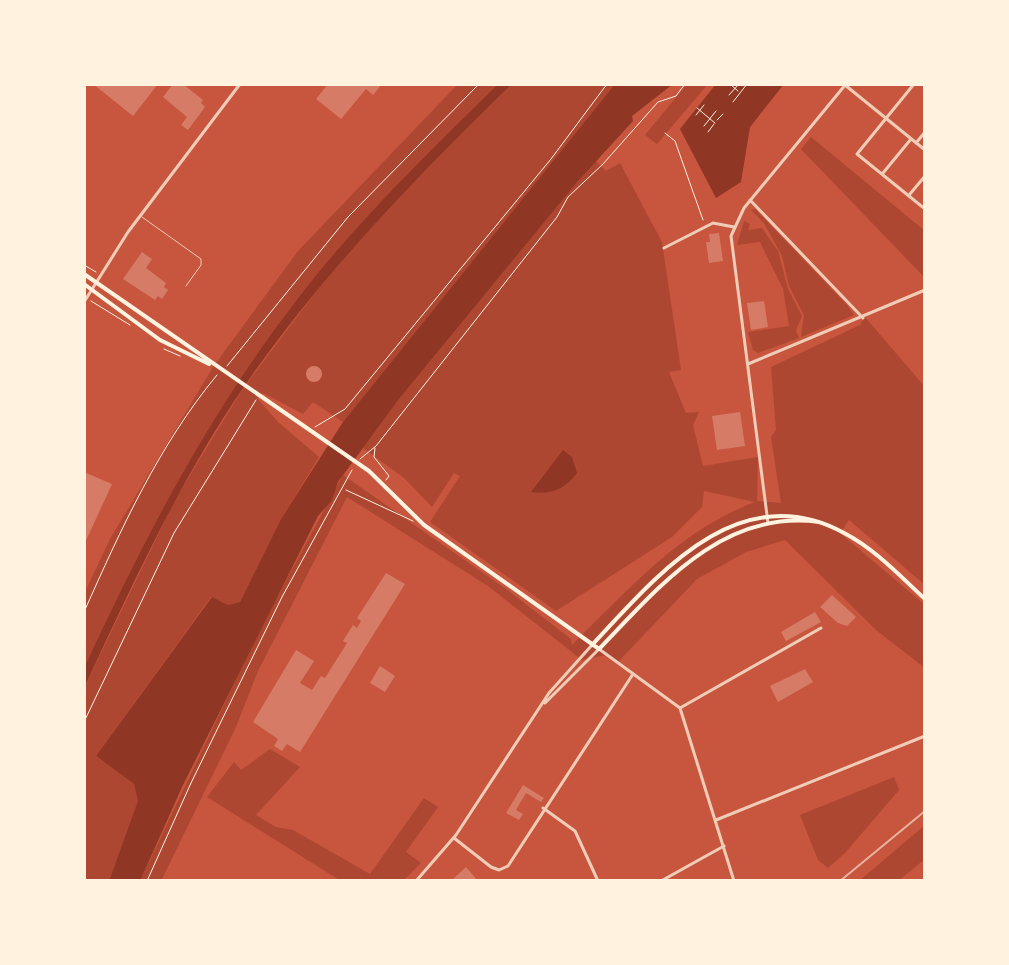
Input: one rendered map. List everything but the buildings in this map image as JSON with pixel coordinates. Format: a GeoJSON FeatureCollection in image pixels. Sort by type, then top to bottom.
{"type":"FeatureCollection","features":[{"type":"Feature","properties":{"kind":"main road"},"geometry":{"type":"LineString","coordinates":[[84,274],[256,396],[322,438],[383,483],[416,518],[599,649],[707,547],[734,532],[768,523],[819,522]]}},
{"type":"Feature","properties":{"kind":"main road"},"geometry":{"type":"LineString","coordinates":[[84,284],[160,340],[221,371]]}},
{"type":"Feature","properties":{"kind":"main road"},"geometry":{"type":"LineString","coordinates":[[592,645],[702,541],[731,525],[768,515],[803,516],[855,539],[925,599]]}},
{"type":"Feature","properties":{"kind":"street"},"geometry":{"type":"LineString","coordinates":[[85,300],[140,216],[240,84]]}},
{"type":"Feature","properties":{"kind":"street"},"geometry":{"type":"LineString","coordinates":[[768,523],[731,249],[734,227],[750,200],[845,84],[925,150]]}},
{"type":"Feature","properties":{"kind":"street"},"geometry":{"type":"LineString","coordinates":[[914,84],[857,154],[925,209]]}},
{"type":"Feature","properties":{"kind":"street"},"geometry":{"type":"LineString","coordinates":[[916,143],[925,132]]}},
{"type":"Feature","properties":{"kind":"street"},"geometry":{"type":"LineString","coordinates":[[883,174],[911,139]]}},
{"type":"Feature","properties":{"kind":"street"},"geometry":{"type":"LineString","coordinates":[[909,196],[925,176]]}},
{"type":"Feature","properties":{"kind":"street"},"geometry":{"type":"LineString","coordinates":[[750,200],[863,318]]}},
{"type":"Feature","properties":{"kind":"street"},"geometry":{"type":"LineString","coordinates":[[664,248],[706,226],[720,223],[734,227]]}},
{"type":"Feature","properties":{"kind":"street"},"geometry":{"type":"LineString","coordinates":[[747,364],[925,290]]}},
{"type":"Feature","properties":{"kind":"street"},"geometry":{"type":"LineString","coordinates":[[680,708],[821,628]]}},
{"type":"Feature","properties":{"kind":"street"},"geometry":{"type":"LineString","coordinates":[[416,881],[454,838],[545,703],[592,645]]}},
{"type":"Feature","properties":{"kind":"street"},"geometry":{"type":"LineString","coordinates":[[545,703],[599,649],[680,708],[734,881]]}},
{"type":"Feature","properties":{"kind":"street"},"geometry":{"type":"LineString","coordinates":[[454,838],[491,867],[502,869],[513,858],[633,674]]}},
{"type":"Feature","properties":{"kind":"street"},"geometry":{"type":"LineString","coordinates":[[716,820],[925,736]]}},
{"type":"Feature","properties":{"kind":"street"},"geometry":{"type":"LineString","coordinates":[[543,808],[575,831],[598,881]]}},
{"type":"Feature","properties":{"kind":"street"},"geometry":{"type":"LineString","coordinates":[[661,881],[724,846]]}},
{"type":"Feature","properties":{"kind":"lane"},"geometry":{"type":"LineString","coordinates":[[140,216],[201,259],[201,265],[186,286]]}},
{"type":"Feature","properties":{"kind":"path"},"geometry":{"type":"LineString","coordinates":[[84,612],[143,488],[195,399],[348,217],[479,84]]}},
{"type":"Feature","properties":{"kind":"path"},"geometry":{"type":"LineString","coordinates":[[314,428],[338,416],[551,159],[607,84]]}},
{"type":"Feature","properties":{"kind":"path"},"geometry":{"type":"LineString","coordinates":[[386,480],[389,475],[374,457],[376,446],[414,394],[557,217],[568,197],[603,164],[658,102],[676,96],[685,84]]}},
{"type":"Feature","properties":{"kind":"path"},"geometry":{"type":"LineString","coordinates":[[725,90],[730,84],[740,93]]}},
{"type":"Feature","properties":{"kind":"path"},"geometry":{"type":"LineString","coordinates":[[729,95],[739,84]]}},
{"type":"Feature","properties":{"kind":"path"},"geometry":{"type":"LineString","coordinates":[[733,102],[747,84]]}},
{"type":"Feature","properties":{"kind":"path"},"geometry":{"type":"LineString","coordinates":[[696,115],[704,105]]}},
{"type":"Feature","properties":{"kind":"path"},"geometry":{"type":"LineString","coordinates":[[697,108],[715,123]]}},
{"type":"Feature","properties":{"kind":"path"},"geometry":{"type":"LineString","coordinates":[[700,120],[710,108]]}},
{"type":"Feature","properties":{"kind":"path"},"geometry":{"type":"LineString","coordinates":[[704,126],[716,111]]}},
{"type":"Feature","properties":{"kind":"path"},"geometry":{"type":"LineString","coordinates":[[708,132],[723,114]]}},
{"type":"Feature","properties":{"kind":"path"},"geometry":{"type":"LineString","coordinates":[[665,133],[675,141],[706,226]]}},
{"type":"Feature","properties":{"kind":"path"},"geometry":{"type":"LineString","coordinates":[[85,300],[128,324]]}},
{"type":"Feature","properties":{"kind":"path"},"geometry":{"type":"LineString","coordinates":[[84,722],[174,533],[256,396]]}},
{"type":"Feature","properties":{"kind":"path"},"geometry":{"type":"LineString","coordinates":[[147,881],[282,597],[344,489],[410,522],[416,518]]}},
{"type":"Feature","properties":{"kind":"shaded area"},"geometry":{"type":"Polygon","coordinates":[[[458,84],[498,84],[370,214],[266,341],[181,476],[84,668],[84,594],[110,539],[213,367],[298,251],[458,84]]]}},
{"type":"Feature","properties":{"kind":"shaded area"},"geometry":{"type":"Polygon","coordinates":[[[498,84],[512,84],[370,229],[304,306],[243,388],[177,497],[84,688],[84,668],[155,523],[236,385],[266,341],[370,214],[498,84]]]}},
{"type":"Feature","properties":{"kind":"shaded area"},"geometry":{"type":"Polygon","coordinates":[[[512,84],[615,84],[343,422],[313,402],[303,414],[263,393],[257,398],[278,422],[319,457],[281,519],[240,602],[228,605],[211,597],[96,756],[134,784],[139,801],[109,881],[84,881],[84,688],[175,500],[242,390],[327,277],[380,214],[512,84]]]}},
{"type":"Feature","properties":{"kind":"shaded area"},"geometry":{"type":"Polygon","coordinates":[[[615,84],[673,84],[632,116],[633,121],[578,181],[399,399],[338,482],[332,500],[318,516],[182,787],[140,881],[109,881],[138,801],[134,784],[96,756],[212,597],[228,605],[240,602],[281,519],[343,422],[615,84]]]}},
{"type":"Feature","properties":{"kind":"shaded area"},"geometry":{"type":"Polygon","coordinates":[[[687,84],[708,84],[657,144],[645,135],[687,84]]]}},
{"type":"Feature","properties":{"kind":"shaded area"},"geometry":{"type":"Polygon","coordinates":[[[716,84],[784,84],[750,127],[741,182],[716,198],[680,129],[716,84]]]}},
{"type":"Feature","properties":{"kind":"shaded area"},"geometry":{"type":"Polygon","coordinates":[[[811,137],[925,231],[925,278],[801,149],[811,137]]]}},
{"type":"Feature","properties":{"kind":"shaded area"},"geometry":{"type":"Polygon","coordinates":[[[595,160],[606,171],[620,163],[662,242],[681,370],[669,372],[686,413],[699,412],[693,425],[703,466],[758,457],[757,501],[781,503],[771,437],[776,430],[771,367],[860,325],[865,317],[925,387],[925,585],[849,520],[840,533],[925,605],[925,668],[876,630],[785,540],[746,552],[697,579],[618,662],[606,655],[582,660],[488,586],[347,497],[258,671],[236,727],[161,881],[140,881],[259,631],[343,475],[506,589],[571,639],[572,645],[656,563],[679,545],[703,528],[755,502],[704,491],[702,507],[672,537],[556,611],[430,522],[460,476],[454,473],[432,507],[404,478],[363,448],[399,399],[595,160]]]}},
{"type":"Feature","properties":{"kind":"shaded area"},"geometry":{"type":"Polygon","coordinates":[[[755,209],[854,315],[801,337],[804,315],[789,286],[782,256],[764,223],[751,210],[755,209]]]}},
{"type":"Feature","properties":{"kind":"shaded area"},"geometry":{"type":"Polygon","coordinates":[[[744,221],[750,224],[748,230],[762,228],[778,251],[788,289],[802,316],[796,330],[799,338],[758,353],[753,350],[748,332],[789,326],[783,289],[760,242],[737,245],[744,221]]]}},
{"type":"Feature","properties":{"kind":"shaded area"},"geometry":{"type":"Polygon","coordinates":[[[563,450],[572,457],[577,473],[557,490],[531,492],[563,450]]]}},
{"type":"Feature","properties":{"kind":"shaded area"},"geometry":{"type":"Polygon","coordinates":[[[270,749],[300,767],[256,815],[276,827],[293,830],[370,874],[424,798],[438,807],[406,852],[421,863],[403,881],[341,881],[207,797],[234,762],[241,770],[270,749]]]}},
{"type":"Feature","properties":{"kind":"shaded area"},"geometry":{"type":"Polygon","coordinates":[[[894,777],[899,790],[845,853],[828,868],[818,860],[800,815],[894,777]]]}},
{"type":"Feature","properties":{"kind":"shaded area"},"geometry":{"type":"Polygon","coordinates":[[[925,825],[925,859],[898,881],[859,881],[925,825]]]}},
{"type":"Feature","properties":{"kind":"railway"},"geometry":{"type":"LineString","coordinates":[[840,881],[925,811]]}}]}
